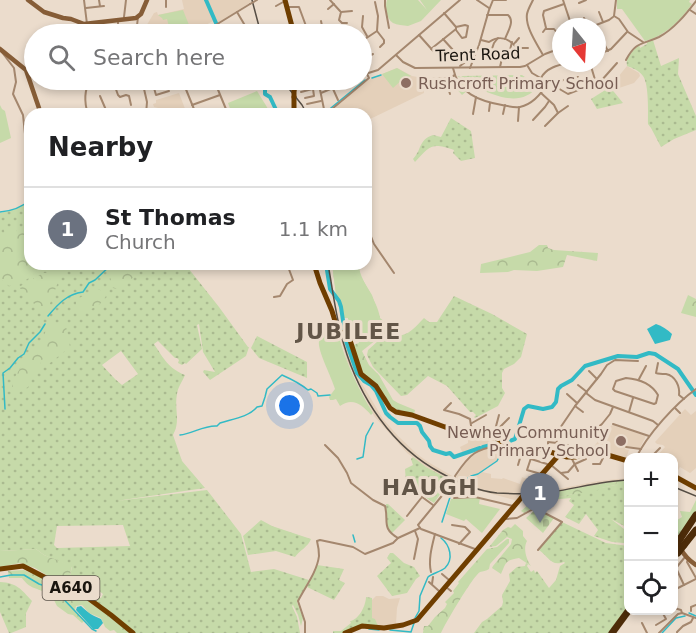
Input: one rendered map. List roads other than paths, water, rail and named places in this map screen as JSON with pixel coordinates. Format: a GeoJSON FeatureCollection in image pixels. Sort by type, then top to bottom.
{"type":"FeatureCollection","features":[{"type":"Feature","properties":{"kind":"highway"},"geometry":{"type":"LineString","coordinates":[[681,554],[682,542],[696,515]]}},
{"type":"Feature","properties":{"kind":"highway"},"geometry":{"type":"LineString","coordinates":[[682,542],[696,523]]}},
{"type":"Feature","properties":{"kind":"highway"},"geometry":{"type":"LineString","coordinates":[[682,542],[696,530]]}},
{"type":"Feature","properties":{"kind":"highway"},"geometry":{"type":"LineString","coordinates":[[612,633],[625,615]]}},
{"type":"Feature","properties":{"kind":"highway"},"geometry":{"type":"LineString","coordinates":[[618,633],[631,615]]}},
{"type":"Feature","properties":{"kind":"main road"},"geometry":{"type":"LineString","coordinates":[[285,3],[292,24]]}},
{"type":"Feature","properties":{"kind":"main road"},"geometry":{"type":"LineString","coordinates":[[294,90],[294,108]]}},
{"type":"Feature","properties":{"kind":"main road"},"geometry":{"type":"LineString","coordinates":[[316,270],[338,331],[349,337],[361,374],[376,386],[390,408],[396,412],[439,425],[495,434],[502,444],[509,448],[540,449],[569,457],[583,457],[591,451],[606,453],[624,460]]}},
{"type":"Feature","properties":{"kind":"main road"},"geometry":{"type":"LineString","coordinates":[[345,633],[362,626],[394,629],[413,622],[441,593],[449,589],[451,581],[557,455]]}},
{"type":"Feature","properties":{"kind":"main road"},"geometry":{"type":"LineString","coordinates":[[678,478],[696,488]]}},
{"type":"Feature","properties":{"kind":"main road","name":"A640"},"geometry":{"type":"LineString","coordinates":[[0,569],[24,566],[50,580],[77,590],[133,633]]}},
{"type":"Feature","properties":{"kind":"street"},"geometry":{"type":"LineString","coordinates":[[28,0],[44,12],[86,24],[138,17]]}},
{"type":"Feature","properties":{"kind":"street"},"geometry":{"type":"LineString","coordinates":[[84,0],[86,24]]}},
{"type":"Feature","properties":{"kind":"street"},"geometry":{"type":"LineString","coordinates":[[85,9],[102,6],[99,0]]}},
{"type":"Feature","properties":{"kind":"street"},"geometry":{"type":"LineString","coordinates":[[124,17],[126,0]]}},
{"type":"Feature","properties":{"kind":"street"},"geometry":{"type":"LineString","coordinates":[[137,24],[138,17],[147,0]]}},
{"type":"Feature","properties":{"kind":"street"},"geometry":{"type":"LineString","coordinates":[[166,0],[166,7]]}},
{"type":"Feature","properties":{"kind":"street"},"geometry":{"type":"LineString","coordinates":[[217,24],[257,0]]}},
{"type":"Feature","properties":{"kind":"street"},"geometry":{"type":"LineString","coordinates":[[330,0],[341,12]]}},
{"type":"Feature","properties":{"kind":"street"},"geometry":{"type":"LineString","coordinates":[[385,0],[389,28]]}},
{"type":"Feature","properties":{"kind":"street"},"geometry":{"type":"LineString","coordinates":[[372,72],[378,70],[460,0]]}},
{"type":"Feature","properties":{"kind":"street"},"geometry":{"type":"LineString","coordinates":[[477,0],[489,8]]}},
{"type":"Feature","properties":{"kind":"street"},"geometry":{"type":"LineString","coordinates":[[470,68],[493,0],[506,0]]}},
{"type":"Feature","properties":{"kind":"street"},"geometry":{"type":"LineString","coordinates":[[533,0],[527,14],[529,27],[543,56]]}},
{"type":"Feature","properties":{"kind":"street"},"geometry":{"type":"LineString","coordinates":[[579,3],[586,0]]}},
{"type":"Feature","properties":{"kind":"street"},"geometry":{"type":"LineString","coordinates":[[606,21],[614,16],[616,0]]}},
{"type":"Feature","properties":{"kind":"street"},"geometry":{"type":"LineString","coordinates":[[626,60],[643,42],[663,34],[685,16],[696,1]]}},
{"type":"Feature","properties":{"kind":"street"},"geometry":{"type":"LineString","coordinates":[[375,2],[378,16],[377,31],[384,40],[384,44],[380,47]]}},
{"type":"Feature","properties":{"kind":"street"},"geometry":{"type":"LineString","coordinates":[[546,29],[544,12],[563,2],[569,18]]}},
{"type":"Feature","properties":{"kind":"street"},"geometry":{"type":"LineString","coordinates":[[276,6],[285,3],[298,6],[305,24]]}},
{"type":"Feature","properties":{"kind":"street"},"geometry":{"type":"LineString","coordinates":[[328,10],[334,4]]}},
{"type":"Feature","properties":{"kind":"street"},"geometry":{"type":"LineString","coordinates":[[690,10],[696,14]]}},
{"type":"Feature","properties":{"kind":"street"},"geometry":{"type":"LineString","coordinates":[[341,12],[352,11]]}},
{"type":"Feature","properties":{"kind":"street"},"geometry":{"type":"LineString","coordinates":[[237,12],[244,24]]}},
{"type":"Feature","properties":{"kind":"street"},"geometry":{"type":"LineString","coordinates":[[341,12],[339,20],[347,23]]}},
{"type":"Feature","properties":{"kind":"street"},"geometry":{"type":"LineString","coordinates":[[599,12],[601,18]]}},
{"type":"Feature","properties":{"kind":"street"},"geometry":{"type":"LineString","coordinates":[[302,15],[308,13]]}},
{"type":"Feature","properties":{"kind":"street"},"geometry":{"type":"LineString","coordinates":[[431,49],[456,28],[467,25],[466,37],[461,37],[456,28],[444,13]]}},
{"type":"Feature","properties":{"kind":"street"},"geometry":{"type":"LineString","coordinates":[[487,15],[508,15],[510,17],[512,21],[505,39]]}},
{"type":"Feature","properties":{"kind":"street"},"geometry":{"type":"LineString","coordinates":[[362,24],[363,16]]}},
{"type":"Feature","properties":{"kind":"street"},"geometry":{"type":"LineString","coordinates":[[614,16],[619,19],[627,32],[643,42]]}},
{"type":"Feature","properties":{"kind":"street"},"geometry":{"type":"LineString","coordinates":[[533,37],[546,29],[552,29]]}},
{"type":"Feature","properties":{"kind":"street"},"geometry":{"type":"LineString","coordinates":[[372,34],[377,31]]}},
{"type":"Feature","properties":{"kind":"street"},"geometry":{"type":"LineString","coordinates":[[606,48],[608,51],[627,32]]}},
{"type":"Feature","properties":{"kind":"street"},"geometry":{"type":"LineString","coordinates":[[419,35],[435,53]]}},
{"type":"Feature","properties":{"kind":"street"},"geometry":{"type":"LineString","coordinates":[[481,40],[489,42],[494,38],[505,39],[518,48],[528,48]]}},
{"type":"Feature","properties":{"kind":"street"},"geometry":{"type":"LineString","coordinates":[[488,60],[498,38]]}},
{"type":"Feature","properties":{"kind":"street"},"geometry":{"type":"LineString","coordinates":[[509,54],[513,43],[519,38]]}},
{"type":"Feature","properties":{"kind":"street"},"geometry":{"type":"LineString","coordinates":[[443,39],[453,50]]}},
{"type":"Feature","properties":{"kind":"street"},"geometry":{"type":"LineString","coordinates":[[1,50],[24,68]]}},
{"type":"Feature","properties":{"kind":"street"},"geometry":{"type":"LineString","coordinates":[[1,50],[14,68],[16,82],[13,94],[23,115],[24,124]]}},
{"type":"Feature","properties":{"kind":"street","name":"Trent Road"},"geometry":{"type":"LineString","coordinates":[[396,55],[403,62],[415,68],[470,68],[520,67],[552,52]]}},
{"type":"Feature","properties":{"kind":"street"},"geometry":{"type":"LineString","coordinates":[[500,67],[503,54]]}},
{"type":"Feature","properties":{"kind":"street"},"geometry":{"type":"LineString","coordinates":[[459,68],[475,56]]}},
{"type":"Feature","properties":{"kind":"street"},"geometry":{"type":"LineString","coordinates":[[526,65],[532,73],[568,94],[596,84],[608,75],[617,63]]}},
{"type":"Feature","properties":{"kind":"street"},"geometry":{"type":"LineString","coordinates":[[453,68],[463,89],[476,98],[490,103],[519,107],[532,102],[548,82]]}},
{"type":"Feature","properties":{"kind":"street"},"geometry":{"type":"LineString","coordinates":[[541,78],[552,69]]}},
{"type":"Feature","properties":{"kind":"street"},"geometry":{"type":"LineString","coordinates":[[593,72],[596,84]]}},
{"type":"Feature","properties":{"kind":"street"},"geometry":{"type":"LineString","coordinates":[[431,88],[431,79],[455,75]]}},
{"type":"Feature","properties":{"kind":"street"},"geometry":{"type":"LineString","coordinates":[[553,86],[559,81],[578,77]]}},
{"type":"Feature","properties":{"kind":"street"},"geometry":{"type":"LineString","coordinates":[[445,78],[450,94]]}},
{"type":"Feature","properties":{"kind":"street"},"geometry":{"type":"LineString","coordinates":[[33,90],[39,108]]}},
{"type":"Feature","properties":{"kind":"street"},"geometry":{"type":"LineString","coordinates":[[85,90],[86,108]]}},
{"type":"Feature","properties":{"kind":"street"},"geometry":{"type":"LineString","coordinates":[[116,90],[120,97],[129,96],[131,105]]}},
{"type":"Feature","properties":{"kind":"street"},"geometry":{"type":"LineString","coordinates":[[144,90],[146,108]]}},
{"type":"Feature","properties":{"kind":"street"},"geometry":{"type":"LineString","coordinates":[[154,90],[157,95],[167,91]]}},
{"type":"Feature","properties":{"kind":"street"},"geometry":{"type":"LineString","coordinates":[[186,90],[193,108]]}},
{"type":"Feature","properties":{"kind":"street"},"geometry":{"type":"LineString","coordinates":[[218,90],[225,108]]}},
{"type":"Feature","properties":{"kind":"street"},"geometry":{"type":"LineString","coordinates":[[301,92],[307,90]]}},
{"type":"Feature","properties":{"kind":"street"},"geometry":{"type":"LineString","coordinates":[[305,98],[314,96],[313,90]]}},
{"type":"Feature","properties":{"kind":"street"},"geometry":{"type":"LineString","coordinates":[[320,90],[325,108]]}},
{"type":"Feature","properties":{"kind":"street"},"geometry":{"type":"LineString","coordinates":[[321,93],[328,90]]}},
{"type":"Feature","properties":{"kind":"street"},"geometry":{"type":"LineString","coordinates":[[334,90],[338,100]]}},
{"type":"Feature","properties":{"kind":"street"},"geometry":{"type":"LineString","coordinates":[[333,108],[354,90]]}},
{"type":"Feature","properties":{"kind":"street"},"geometry":{"type":"LineString","coordinates":[[541,93],[558,113]]}},
{"type":"Feature","properties":{"kind":"street"},"geometry":{"type":"LineString","coordinates":[[192,105],[220,95]]}},
{"type":"Feature","properties":{"kind":"street"},"geometry":{"type":"LineString","coordinates":[[100,96],[105,108]]}},
{"type":"Feature","properties":{"kind":"street"},"geometry":{"type":"LineString","coordinates":[[473,114],[476,98]]}},
{"type":"Feature","properties":{"kind":"street"},"geometry":{"type":"LineString","coordinates":[[307,104],[323,100]]}},
{"type":"Feature","properties":{"kind":"street"},"geometry":{"type":"LineString","coordinates":[[533,120],[549,101]]}},
{"type":"Feature","properties":{"kind":"street"},"geometry":{"type":"LineString","coordinates":[[489,111],[490,103]]}},
{"type":"Feature","properties":{"kind":"street"},"geometry":{"type":"LineString","coordinates":[[503,114],[505,105]]}},
{"type":"Feature","properties":{"kind":"street"},"geometry":{"type":"LineString","coordinates":[[545,126],[568,106]]}},
{"type":"Feature","properties":{"kind":"street"},"geometry":{"type":"LineString","coordinates":[[518,121],[519,107]]}},
{"type":"Feature","properties":{"kind":"street"},"geometry":{"type":"LineString","coordinates":[[372,238],[394,273]]}},
{"type":"Feature","properties":{"kind":"street"},"geometry":{"type":"LineString","coordinates":[[274,297],[280,296],[292,281],[290,270]]}},
{"type":"Feature","properties":{"kind":"street"},"geometry":{"type":"LineString","coordinates":[[285,280],[289,282]]}},
{"type":"Feature","properties":{"kind":"street"},"geometry":{"type":"LineString","coordinates":[[557,455],[558,431],[607,365],[615,360],[638,361]]}},
{"type":"Feature","properties":{"kind":"street"},"geometry":{"type":"LineString","coordinates":[[657,363],[656,373],[672,377],[680,387],[679,395],[684,399]]}},
{"type":"Feature","properties":{"kind":"street"},"geometry":{"type":"LineString","coordinates":[[639,380],[646,366]]}},
{"type":"Feature","properties":{"kind":"street"},"geometry":{"type":"LineString","coordinates":[[589,371],[597,379]]}},
{"type":"Feature","properties":{"kind":"street"},"geometry":{"type":"LineString","coordinates":[[620,379],[639,380],[648,384],[656,392],[658,398],[656,403],[613,389],[616,381],[620,379]]}},
{"type":"Feature","properties":{"kind":"street"},"geometry":{"type":"LineString","coordinates":[[578,385],[595,400],[653,421],[658,425]]}},
{"type":"Feature","properties":{"kind":"street"},"geometry":{"type":"LineString","coordinates":[[639,453],[658,425],[694,390]]}},
{"type":"Feature","properties":{"kind":"street"},"geometry":{"type":"LineString","coordinates":[[567,394],[583,412]]}},
{"type":"Feature","properties":{"kind":"street"},"geometry":{"type":"LineString","coordinates":[[629,412],[634,397]]}},
{"type":"Feature","properties":{"kind":"street"},"geometry":{"type":"LineString","coordinates":[[450,403],[444,410],[471,419],[472,432]]}},
{"type":"Feature","properties":{"kind":"street"},"geometry":{"type":"LineString","coordinates":[[558,431],[568,435],[597,428],[610,414],[613,407]]}},
{"type":"Feature","properties":{"kind":"street"},"geometry":{"type":"LineString","coordinates":[[675,408],[680,413]]}},
{"type":"Feature","properties":{"kind":"street"},"geometry":{"type":"LineString","coordinates":[[472,423],[486,415]]}},
{"type":"Feature","properties":{"kind":"street"},"geometry":{"type":"LineString","coordinates":[[495,434],[499,415]]}},
{"type":"Feature","properties":{"kind":"street"},"geometry":{"type":"LineString","coordinates":[[495,434],[509,418]]}},
{"type":"Feature","properties":{"kind":"street"},"geometry":{"type":"LineString","coordinates":[[613,424],[649,436]]}},
{"type":"Feature","properties":{"kind":"street"},"geometry":{"type":"LineString","coordinates":[[501,427],[510,434]]}},
{"type":"Feature","properties":{"kind":"street"},"geometry":{"type":"LineString","coordinates":[[548,445],[548,442],[557,443]]}},
{"type":"Feature","properties":{"kind":"street"},"geometry":{"type":"LineString","coordinates":[[478,550],[418,525],[466,460],[483,448],[502,444]]}},
{"type":"Feature","properties":{"kind":"street"},"geometry":{"type":"LineString","coordinates":[[325,445],[338,459],[351,483],[385,506],[386,528],[398,538]]}},
{"type":"Feature","properties":{"kind":"street"},"geometry":{"type":"LineString","coordinates":[[568,445],[569,457],[578,471]]}},
{"type":"Feature","properties":{"kind":"street"},"geometry":{"type":"LineString","coordinates":[[561,474],[568,471],[583,457],[581,447]]}},
{"type":"Feature","properties":{"kind":"street"},"geometry":{"type":"LineString","coordinates":[[626,447],[641,449]]}},
{"type":"Feature","properties":{"kind":"street"},"geometry":{"type":"LineString","coordinates":[[655,453],[660,448]]}},
{"type":"Feature","properties":{"kind":"street"},"geometry":{"type":"LineString","coordinates":[[528,449],[531,459],[527,470],[542,474],[554,482]]}},
{"type":"Feature","properties":{"kind":"street"},"geometry":{"type":"LineString","coordinates":[[518,465],[528,449]]}},
{"type":"Feature","properties":{"kind":"street"},"geometry":{"type":"LineString","coordinates":[[593,464],[600,464],[606,453]]}},
{"type":"Feature","properties":{"kind":"street"},"geometry":{"type":"LineString","coordinates":[[531,459],[550,465],[568,478]]}},
{"type":"Feature","properties":{"kind":"street"},"geometry":{"type":"LineString","coordinates":[[407,486],[433,505]]}},
{"type":"Feature","properties":{"kind":"street"},"geometry":{"type":"LineString","coordinates":[[454,498],[475,496],[514,506]]}},
{"type":"Feature","properties":{"kind":"street"},"geometry":{"type":"LineString","coordinates":[[407,516],[422,497]]}},
{"type":"Feature","properties":{"kind":"street"},"geometry":{"type":"LineString","coordinates":[[504,518],[506,520],[517,518],[535,508],[562,522],[538,550]]}},
{"type":"Feature","properties":{"kind":"street"},"geometry":{"type":"LineString","coordinates":[[452,525],[465,527],[470,532],[459,544]]}},
{"type":"Feature","properties":{"kind":"street"},"geometry":{"type":"LineString","coordinates":[[305,633],[305,622],[298,601],[318,560],[317,541],[342,544],[365,554],[393,543],[398,538],[421,528]]}},
{"type":"Feature","properties":{"kind":"street"},"geometry":{"type":"LineString","coordinates":[[414,559],[418,539],[415,531]]}},
{"type":"Feature","properties":{"kind":"street"},"geometry":{"type":"LineString","coordinates":[[431,572],[431,553],[435,534]]}},
{"type":"Feature","properties":{"kind":"street"},"geometry":{"type":"LineString","coordinates":[[681,554],[696,565]]}},
{"type":"Feature","properties":{"kind":"street"},"geometry":{"type":"LineString","coordinates":[[678,588],[696,579],[681,554]]}},
{"type":"Feature","properties":{"kind":"street"},"geometry":{"type":"LineString","coordinates":[[681,554],[682,559],[676,567],[684,585]]}},
{"type":"Feature","properties":{"kind":"street"},"geometry":{"type":"LineString","coordinates":[[442,574],[451,581]]}},
{"type":"Feature","properties":{"kind":"street"},"geometry":{"type":"LineString","coordinates":[[434,577],[430,583],[441,593]]}},
{"type":"Feature","properties":{"kind":"street"},"geometry":{"type":"LineString","coordinates":[[691,610],[696,605]]}},
{"type":"Feature","properties":{"kind":"street"},"geometry":{"type":"LineString","coordinates":[[677,633],[695,617],[682,613],[678,609]]}},
{"type":"Feature","properties":{"kind":"street"},"geometry":{"type":"LineString","coordinates":[[659,633],[682,613]]}},
{"type":"Feature","properties":{"kind":"street"},"geometry":{"type":"LineString","coordinates":[[656,625],[666,619],[664,615]]}},
{"type":"Feature","properties":{"kind":"street"},"geometry":{"type":"LineString","coordinates":[[642,623],[647,633]]}},
{"type":"Feature","properties":{"kind":"water"},"geometry":{"type":"Polygon","coordinates":[[[656,324],[672,334],[670,340],[655,344],[647,329],[656,324]]]}},
{"type":"Feature","properties":{"kind":"water"},"geometry":{"type":"Polygon","coordinates":[[[81,606],[90,614],[101,619],[103,623],[98,629],[93,629],[76,610],[81,606]]]}},
{"type":"Feature","properties":{"kind":"waterway"},"geometry":{"type":"LineString","coordinates":[[206,0],[216,23]]}},
{"type":"Feature","properties":{"kind":"waterway"},"geometry":{"type":"LineString","coordinates":[[372,78],[381,75]]}},
{"type":"Feature","properties":{"kind":"waterway"},"geometry":{"type":"LineString","coordinates":[[265,90],[265,94],[270,97],[275,108]]}},
{"type":"Feature","properties":{"kind":"waterway"},"geometry":{"type":"LineString","coordinates":[[331,108],[353,90]]}},
{"type":"Feature","properties":{"kind":"waterway"},"geometry":{"type":"LineString","coordinates":[[0,212],[16,209],[24,204]]}},
{"type":"Feature","properties":{"kind":"waterway"},"geometry":{"type":"LineString","coordinates":[[48,316],[68,297],[83,292],[89,283],[106,270]]}},
{"type":"Feature","properties":{"kind":"waterway"},"geometry":{"type":"LineString","coordinates":[[327,270],[330,289],[341,307],[346,341],[357,373],[376,391],[386,413],[398,423],[417,423],[433,450],[450,453],[454,457],[480,448]]}},
{"type":"Feature","properties":{"kind":"waterway"},"geometry":{"type":"LineString","coordinates":[[5,409],[3,373],[24,354],[29,343],[45,324]]}},
{"type":"Feature","properties":{"kind":"waterway"},"geometry":{"type":"LineString","coordinates":[[504,443],[515,439],[524,409],[528,406],[543,409],[552,407],[556,402],[558,389],[572,380],[585,366],[618,356],[637,357],[649,353],[655,354],[678,369],[696,395]]}},
{"type":"Feature","properties":{"kind":"waterway"},"geometry":{"type":"LineString","coordinates":[[180,435],[217,426],[262,406],[267,389],[282,375],[308,390],[311,389],[318,396],[330,395]]}},
{"type":"Feature","properties":{"kind":"waterway"},"geometry":{"type":"LineString","coordinates":[[357,459],[363,457],[366,436],[373,423]]}},
{"type":"Feature","properties":{"kind":"waterway"},"geometry":{"type":"LineString","coordinates":[[483,447],[499,443]]}},
{"type":"Feature","properties":{"kind":"waterway"},"geometry":{"type":"LineString","coordinates":[[465,480],[497,461],[504,448]]}},
{"type":"Feature","properties":{"kind":"waterway"},"geometry":{"type":"LineString","coordinates":[[442,522],[452,491],[459,486]]}},
{"type":"Feature","properties":{"kind":"waterway"},"geometry":{"type":"LineString","coordinates":[[353,535],[355,542]]}},
{"type":"Feature","properties":{"kind":"waterway"},"geometry":{"type":"LineString","coordinates":[[415,618],[419,611],[420,596],[428,577],[448,564],[449,548],[441,538]]}},
{"type":"Feature","properties":{"kind":"waterway"},"geometry":{"type":"LineString","coordinates":[[0,577],[24,575],[39,584],[54,589],[96,631]]}},
{"type":"Feature","properties":{"kind":"waterway"},"geometry":{"type":"LineString","coordinates":[[689,613],[696,616]]}},
{"type":"Feature","properties":{"kind":"waterway"},"geometry":{"type":"LineString","coordinates":[[662,633],[676,618],[685,616]]}},
{"type":"Feature","properties":{"kind":"waterway"},"geometry":{"type":"LineString","coordinates":[[390,630],[411,632],[414,623]]}},
{"type":"Feature","properties":{"kind":"waterway"},"geometry":{"type":"LineString","coordinates":[[369,629],[379,630]]}},
{"type":"Feature","properties":{"kind":"tram line"},"geometry":{"type":"LineString","coordinates":[[252,0],[258,24]]}},
{"type":"Feature","properties":{"kind":"tram line"},"geometry":{"type":"LineString","coordinates":[[290,90],[304,108]]}},
{"type":"Feature","properties":{"kind":"tram line"},"geometry":{"type":"LineString","coordinates":[[329,270],[341,335],[359,383],[380,419],[393,435],[423,462],[461,483],[497,493],[552,492],[624,480]]}},
{"type":"Feature","properties":{"kind":"tram line"},"geometry":{"type":"LineString","coordinates":[[678,489],[696,496]]}},
{"type":"Feature","properties":{"kind":"place","name":"Rushcroft Primary School"},"geometry":{"type":"Point","coordinates":[406,83]}},
{"type":"Feature","properties":{"kind":"place","name":"Newhey Community Primary School"},"geometry":{"type":"Point","coordinates":[621,441]}},
{"type":"Feature","properties":{"kind":"place","name":"St Thomas"},"geometry":{"type":"Point","coordinates":[540,523]}},
{"type":"Feature","properties":{"kind":"district","name":"JUBILEE"},"geometry":{"type":"Point","coordinates":[349,331]}},
{"type":"Feature","properties":{"kind":"district","name":"HAUGH"},"geometry":{"type":"Point","coordinates":[430,487]}}]}
